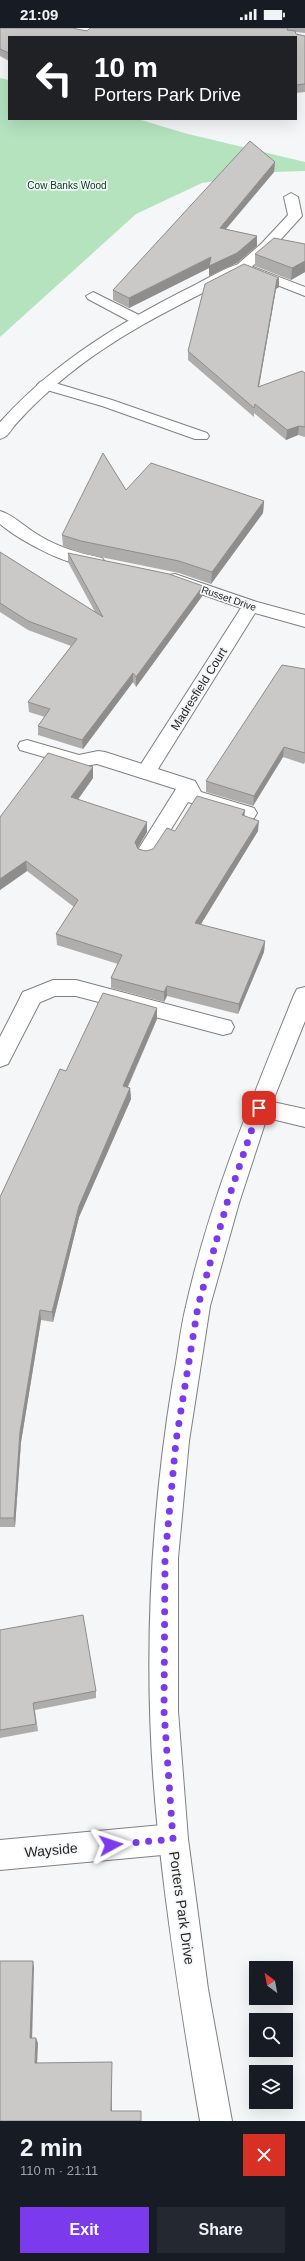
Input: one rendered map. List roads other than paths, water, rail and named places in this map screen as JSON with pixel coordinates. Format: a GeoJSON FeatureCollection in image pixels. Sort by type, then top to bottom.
{"type":"FeatureCollection","features":[{"type":"Feature","properties":{"kind":"street"},"geometry":{"type":"LineString","coordinates":[[0,434],[44,385],[88,350],[138,320],[242,267],[267,246],[295,216],[291,197]]}},
{"type":"Feature","properties":{"kind":"street"},"geometry":{"type":"LineString","coordinates":[[242,267],[305,292]]}},
{"type":"Feature","properties":{"kind":"street"},"geometry":{"type":"LineString","coordinates":[[93,296],[138,320]]}},
{"type":"Feature","properties":{"kind":"street"},"geometry":{"type":"LineString","coordinates":[[44,385],[107,403],[201,436]]}},
{"type":"Feature","properties":{"kind":"street"},"geometry":{"type":"LineString","coordinates":[[0,516],[19,533],[44,548],[78,559],[112,565]]}},
{"type":"Feature","properties":{"kind":"street","name":"Russet Drive"},"geometry":{"type":"LineString","coordinates":[[160,575],[251,606],[305,621]]}},
{"type":"Feature","properties":{"kind":"street","name":"Madresfield Court"},"geometry":{"type":"LineString","coordinates":[[146,772],[251,606]]}},
{"type":"Feature","properties":{"kind":"street"},"geometry":{"type":"LineString","coordinates":[[27,746],[79,761],[98,757],[188,786],[194,797],[247,813]]}},
{"type":"Feature","properties":{"kind":"street"},"geometry":{"type":"LineString","coordinates":[[146,853],[188,786]]}},
{"type":"Feature","properties":{"kind":"street"},"geometry":{"type":"LineString","coordinates":[[0,1058],[31,998],[53,988],[76,988],[224,1027]]}},
{"type":"Feature","properties":{"kind":"street","name":"Porters Park Drive"},"geometry":{"type":"LineString","coordinates":[[216,2121],[193,1989],[173,1839],[164,1711],[165,1558],[176,1441],[198,1306],[227,1203],[259,1108],[305,995]]}},
{"type":"Feature","properties":{"kind":"street"},"geometry":{"type":"LineString","coordinates":[[259,1108],[305,1118]]}},
{"type":"Feature","properties":{"kind":"street","name":"Wayside"},"geometry":{"type":"LineString","coordinates":[[0,1855],[173,1839]]}},
{"type":"Feature","properties":{"kind":"park label","name":"Cow Banks Wood"},"geometry":{"type":"Point","coordinates":[67,185]}}]}
